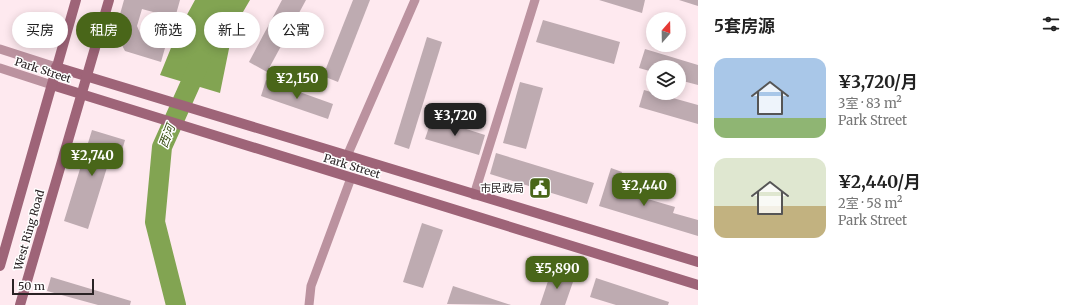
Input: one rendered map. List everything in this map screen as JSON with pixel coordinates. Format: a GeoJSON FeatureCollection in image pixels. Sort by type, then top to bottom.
{"type":"FeatureCollection","features":[{"type":"Feature","properties":{"kind":"street","name":"West Ring Road"},"geometry":{"type":"LineString","coordinates":[[0,266],[76,0]]}},
{"type":"Feature","properties":{"kind":"street","name":"West Ring Road"},"geometry":{"type":"LineString","coordinates":[[20,305],[109,0]]}},
{"type":"Feature","properties":{"kind":"street"},"geometry":{"type":"LineString","coordinates":[[347,156],[415,0]]}},
{"type":"Feature","properties":{"kind":"street"},"geometry":{"type":"LineString","coordinates":[[474,194],[535,0]]}},
{"type":"Feature","properties":{"kind":"street","name":"Park Street"},"geometry":{"type":"LineString","coordinates":[[0,49],[149,96],[698,262]]}},
{"type":"Feature","properties":{"kind":"street","name":"Park Street"},"geometry":{"type":"LineString","coordinates":[[0,68],[698,285]]}},
{"type":"Feature","properties":{"kind":"street"},"geometry":{"type":"LineString","coordinates":[[309,305],[311,286],[351,178]]}},
{"type":"Feature","properties":{"kind":"shaded area"},"geometry":{"type":"Polygon","coordinates":[[[195,0],[250,0],[243,12],[204,12],[204,48],[229,48],[220,93],[160,75],[171,48],[196,48],[196,12],[188,12],[195,0]]]}},
{"type":"Feature","properties":{"kind":"building"},"geometry":{"type":"Polygon","coordinates":[[[124,0],[180,0],[177,12],[153,12],[142,9],[140,12],[137,26],[140,33],[140,48],[165,48],[161,62],[125,51],[123,48],[132,48],[132,12],[121,12],[124,0]]]}},
{"type":"Feature","properties":{"kind":"building"},"geometry":{"type":"Polygon","coordinates":[[[282,0],[306,0],[300,12],[276,12],[282,0]]]}},
{"type":"Feature","properties":{"kind":"building"},"geometry":{"type":"Polygon","coordinates":[[[353,0],[370,0],[338,82],[323,76],[353,0]]]}},
{"type":"Feature","properties":{"kind":"building"},"geometry":{"type":"Polygon","coordinates":[[[599,0],[645,0],[642,13],[599,0]]]}},
{"type":"Feature","properties":{"kind":"building"},"geometry":{"type":"Polygon","coordinates":[[[679,0],[698,0],[698,6],[679,0]]]}},
{"type":"Feature","properties":{"kind":"building"},"geometry":{"type":"Polygon","coordinates":[[[543,20],[620,42],[614,64],[536,42],[543,20]]]}},
{"type":"Feature","properties":{"kind":"building"},"geometry":{"type":"Polygon","coordinates":[[[268,26],[268,48],[280,48],[267,72],[249,62],[256,48],[260,48],[260,41],[268,26]]]}},
{"type":"Feature","properties":{"kind":"building"},"geometry":{"type":"Polygon","coordinates":[[[427,37],[442,42],[409,149],[394,144],[427,37]]]}},
{"type":"Feature","properties":{"kind":"building"},"geometry":{"type":"Polygon","coordinates":[[[645,49],[646,52],[655,52],[681,60],[646,60],[646,70],[639,68],[645,49]]]}},
{"type":"Feature","properties":{"kind":"building"},"geometry":{"type":"Polygon","coordinates":[[[686,61],[698,65],[698,85],[686,82],[686,61]]]}},
{"type":"Feature","properties":{"kind":"building"},"geometry":{"type":"Polygon","coordinates":[[[266,80],[333,104],[328,119],[261,96],[266,80]]]}},
{"type":"Feature","properties":{"kind":"building"},"geometry":{"type":"Polygon","coordinates":[[[520,82],[543,88],[526,149],[503,143],[520,82]]]}},
{"type":"Feature","properties":{"kind":"building"},"geometry":{"type":"Polygon","coordinates":[[[644,90],[646,91],[646,100],[680,100],[698,105],[698,124],[639,107],[644,90]]]}},
{"type":"Feature","properties":{"kind":"building"},"geometry":{"type":"Polygon","coordinates":[[[432,118],[485,135],[479,155],[425,139],[432,118]]]}},
{"type":"Feature","properties":{"kind":"building"},"geometry":{"type":"Polygon","coordinates":[[[92,130],[125,140],[118,164],[109,161],[88,229],[64,221],[92,130]]]}},
{"type":"Feature","properties":{"kind":"building"},"geometry":{"type":"Polygon","coordinates":[[[496,153],[594,183],[587,204],[490,174],[496,153]]]}},
{"type":"Feature","properties":{"kind":"building"},"geometry":{"type":"Polygon","coordinates":[[[611,168],[622,172],[617,190],[675,207],[673,213],[698,220],[698,236],[599,206],[611,168]]]}},
{"type":"Feature","properties":{"kind":"building"},"geometry":{"type":"Polygon","coordinates":[[[422,223],[443,230],[423,288],[403,282],[422,223]]]}},
{"type":"Feature","properties":{"kind":"building"},"geometry":{"type":"Polygon","coordinates":[[[551,272],[574,279],[565,305],[540,305],[551,272]]]}},
{"type":"Feature","properties":{"kind":"building"},"geometry":{"type":"Polygon","coordinates":[[[51,277],[131,301],[130,305],[98,305],[47,291],[51,277]]]}},
{"type":"Feature","properties":{"kind":"building"},"geometry":{"type":"Polygon","coordinates":[[[596,278],[669,302],[668,305],[616,305],[590,297],[596,278]]]}},
{"type":"Feature","properties":{"kind":"building"},"geometry":{"type":"Polygon","coordinates":[[[453,286],[511,305],[447,304],[453,286]]]}},
{"type":"Feature","properties":{"kind":"waterway","name":"西河"},"geometry":{"type":"LineString","coordinates":[[176,305],[155,222],[162,147],[201,60]]}},
{"type":"Feature","properties":{"kind":"place","name":"市民政局"},"geometry":{"type":"Point","coordinates":[540,188]}}]}
